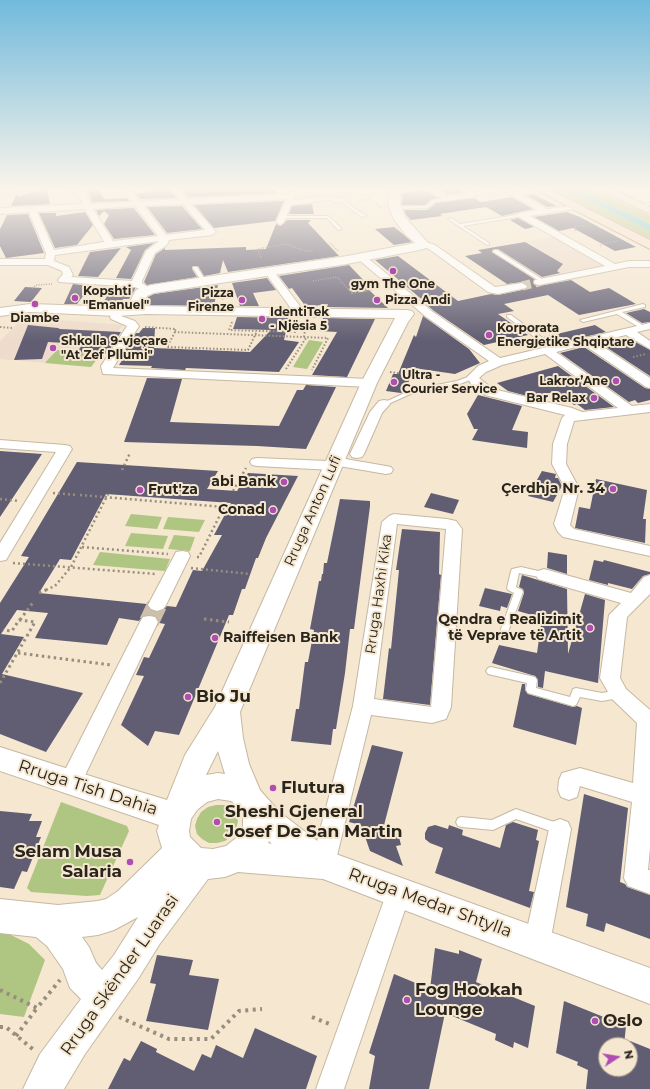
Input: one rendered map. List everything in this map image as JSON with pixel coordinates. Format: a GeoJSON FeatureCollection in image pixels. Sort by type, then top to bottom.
{"type":"FeatureCollection","features":[{"type":"Feature","properties":{"kind":"main road"},"geometry":{"type":"LineString","coordinates":[[640,240],[650,245]]}},
{"type":"Feature","properties":{"kind":"street"},"geometry":{"type":"LineString","coordinates":[[43,240],[50,258],[66,269],[68,275],[63,280],[142,287],[204,281],[361,257],[416,247],[423,244]]}},
{"type":"Feature","properties":{"kind":"street"},"geometry":{"type":"LineString","coordinates":[[108,240],[110,244]]}},
{"type":"Feature","properties":{"kind":"street"},"geometry":{"type":"LineString","coordinates":[[0,262],[50,258],[110,244],[148,240]]}},
{"type":"Feature","properties":{"kind":"street"},"geometry":{"type":"LineString","coordinates":[[132,311],[141,294],[142,287],[137,281],[151,251],[164,243],[164,240]]}},
{"type":"Feature","properties":{"kind":"street"},"geometry":{"type":"LineString","coordinates":[[419,240],[423,244],[432,247],[495,291],[522,286]]}},
{"type":"Feature","properties":{"kind":"street"},"geometry":{"type":"LineString","coordinates":[[566,240],[614,267]]}},
{"type":"Feature","properties":{"kind":"street"},"geometry":{"type":"LineString","coordinates":[[361,257],[395,286],[416,312],[498,362]]}},
{"type":"Feature","properties":{"kind":"street"},"geometry":{"type":"LineString","coordinates":[[541,282],[628,264],[650,264]]}},
{"type":"Feature","properties":{"kind":"street"},"geometry":{"type":"LineString","coordinates":[[269,271],[299,312]]}},
{"type":"Feature","properties":{"kind":"street"},"geometry":{"type":"LineString","coordinates":[[0,312],[30,308],[117,312],[416,312]]}},
{"type":"Feature","properties":{"kind":"street"},"geometry":{"type":"LineString","coordinates":[[117,312],[115,317],[131,323],[133,326],[107,366],[107,371],[369,383]]}},
{"type":"Feature","properties":{"kind":"street","name":"Rruga Anton Lufi"},"geometry":{"type":"LineString","coordinates":[[177,813],[195,764],[226,712],[369,383],[401,320],[416,312]]}},
{"type":"Feature","properties":{"kind":"street"},"geometry":{"type":"LineString","coordinates":[[579,416],[567,411],[489,392],[475,381],[473,377],[482,369],[498,362],[646,327]]}},
{"type":"Feature","properties":{"kind":"street"},"geometry":{"type":"LineString","coordinates":[[627,331],[650,346]]}},
{"type":"Feature","properties":{"kind":"street"},"geometry":{"type":"LineString","coordinates":[[586,341],[650,384]]}},
{"type":"Feature","properties":{"kind":"street"},"geometry":{"type":"LineString","coordinates":[[550,349],[630,411]]}},
{"type":"Feature","properties":{"kind":"street"},"geometry":{"type":"LineString","coordinates":[[357,454],[376,412],[384,404]]}},
{"type":"Feature","properties":{"kind":"street"},"geometry":{"type":"LineString","coordinates":[[650,408],[569,418],[560,444],[559,464],[572,488],[562,524],[569,533],[650,551]]}},
{"type":"Feature","properties":{"kind":"street"},"geometry":{"type":"LineString","coordinates":[[0,444],[65,449],[39,492],[4,559]]}},
{"type":"Feature","properties":{"kind":"street"},"geometry":{"type":"LineString","coordinates":[[251,465],[333,464],[386,470]]}},
{"type":"Feature","properties":{"kind":"street","name":"Rruga Haxhi Kika"},"geometry":{"type":"LineString","coordinates":[[323,864],[363,706],[390,522],[399,519],[451,525],[454,529],[441,708],[439,712],[432,715],[363,706]]}},
{"type":"Feature","properties":{"kind":"street"},"geometry":{"type":"LineString","coordinates":[[70,783],[177,566]]}},
{"type":"Feature","properties":{"kind":"street"},"geometry":{"type":"LineString","coordinates":[[544,575],[633,600]]}},
{"type":"Feature","properties":{"kind":"street"},"geometry":{"type":"LineString","coordinates":[[650,581],[647,588],[618,615],[610,678],[619,694],[648,721],[636,878],[650,882]]}},
{"type":"Feature","properties":{"kind":"street","name":"Rruga Anton Lufi"},"geometry":{"type":"LineString","coordinates":[[226,712],[229,738],[235,764],[252,802]]}},
{"type":"Feature","properties":{"kind":"street","name":"Rruga Tish Dahia"},"geometry":{"type":"LineString","coordinates":[[0,759],[134,804],[177,813]]}},
{"type":"Feature","properties":{"kind":"street"},"geometry":{"type":"LineString","coordinates":[[569,790],[570,780],[580,777],[643,796]]}},
{"type":"Feature","properties":{"kind":"street"},"geometry":{"type":"LineString","coordinates":[[218,786],[240,791],[252,802],[258,817],[258,828],[254,839],[247,849],[237,857],[225,862],[213,864],[191,857],[175,842],[173,831],[177,813],[186,800],[196,793],[207,788],[218,786]]}},
{"type":"Feature","properties":{"kind":"street","name":"Rruga Medar Shtylla"},"geometry":{"type":"LineString","coordinates":[[252,802],[271,824],[323,864]]}},
{"type":"Feature","properties":{"kind":"street"},"geometry":{"type":"LineString","coordinates":[[537,943],[560,829]]}},
{"type":"Feature","properties":{"kind":"street"},"geometry":{"type":"LineString","coordinates":[[0,916],[58,922],[98,918],[114,913],[130,903],[191,857]]}},
{"type":"Feature","properties":{"kind":"street","name":"Rruga Skënder Luarasi"},"geometry":{"type":"LineString","coordinates":[[49,1078],[100,1002],[126,967],[191,857]]}},
{"type":"Feature","properties":{"kind":"street","name":"Rruga Medar Shtylla"},"geometry":{"type":"LineString","coordinates":[[237,857],[323,864],[650,986]]}},
{"type":"Feature","properties":{"kind":"street"},"geometry":{"type":"LineString","coordinates":[[330,1089],[399,892]]}},
{"type":"Feature","properties":{"kind":"street"},"geometry":{"type":"LineString","coordinates":[[42,920],[59,934],[77,959],[83,975],[90,983],[100,1002]]}},
{"type":"Feature","properties":{"kind":"lane"},"geometry":{"type":"LineString","coordinates":[[481,240],[487,244]]}},
{"type":"Feature","properties":{"kind":"lane"},"geometry":{"type":"LineString","coordinates":[[495,251],[541,282]]}},
{"type":"Feature","properties":{"kind":"lane"},"geometry":{"type":"LineString","coordinates":[[195,268],[204,281]]}},
{"type":"Feature","properties":{"kind":"lane"},"geometry":{"type":"LineString","coordinates":[[583,320],[643,306]]}},
{"type":"Feature","properties":{"kind":"lane"},"geometry":{"type":"LineString","coordinates":[[618,312],[646,327]]}},
{"type":"Feature","properties":{"kind":"lane"},"geometry":{"type":"LineString","coordinates":[[509,316],[550,349]]}},
{"type":"Feature","properties":{"kind":"lane"},"geometry":{"type":"LineString","coordinates":[[384,404],[413,391],[458,383],[473,377]]}},
{"type":"Feature","properties":{"kind":"lane"},"geometry":{"type":"LineString","coordinates":[[504,632],[519,592],[511,588],[515,571],[521,570],[544,575]]}},
{"type":"Feature","properties":{"kind":"lane"},"geometry":{"type":"LineString","coordinates":[[491,671],[532,680],[531,690],[573,702],[576,692],[602,697],[619,694]]}},
{"type":"Feature","properties":{"kind":"lane"},"geometry":{"type":"LineString","coordinates":[[462,822],[493,825],[516,814],[560,829]]}},
{"type":"Feature","properties":{"kind":"path"},"geometry":{"type":"LineString","coordinates":[[600,246],[602,244],[620,240]]}},
{"type":"Feature","properties":{"kind":"path"},"geometry":{"type":"LineString","coordinates":[[261,257],[257,249],[286,244],[306,251],[313,251]]}},
{"type":"Feature","properties":{"kind":"path"},"geometry":{"type":"LineString","coordinates":[[313,281],[336,277],[352,293],[395,286]]}},
{"type":"Feature","properties":{"kind":"path"},"geometry":{"type":"LineString","coordinates":[[32,288],[37,285],[56,283]]}},
{"type":"Feature","properties":{"kind":"path"},"geometry":{"type":"LineString","coordinates":[[236,311],[230,330],[295,332],[296,327]]}},
{"type":"Feature","properties":{"kind":"path"},"geometry":{"type":"LineString","coordinates":[[133,326],[176,329],[174,332],[328,338],[306,380]]}},
{"type":"Feature","properties":{"kind":"path"},"geometry":{"type":"LineString","coordinates":[[0,327],[13,328]]}},
{"type":"Feature","properties":{"kind":"path"},"geometry":{"type":"LineString","coordinates":[[175,331],[167,347],[238,351],[248,350],[257,331]]}},
{"type":"Feature","properties":{"kind":"path"},"geometry":{"type":"LineString","coordinates":[[288,336],[290,332]]}},
{"type":"Feature","properties":{"kind":"path"},"geometry":{"type":"LineString","coordinates":[[279,379],[306,337]]}},
{"type":"Feature","properties":{"kind":"path"},"geometry":{"type":"LineString","coordinates":[[389,372],[400,373]]}},
{"type":"Feature","properties":{"kind":"path"},"geometry":{"type":"LineString","coordinates":[[122,470],[130,453]]}},
{"type":"Feature","properties":{"kind":"path"},"geometry":{"type":"LineString","coordinates":[[233,491],[251,465]]}},
{"type":"Feature","properties":{"kind":"path"},"geometry":{"type":"LineString","coordinates":[[39,492],[76,495]]}},
{"type":"Feature","properties":{"kind":"path"},"geometry":{"type":"LineString","coordinates":[[80,495],[108,496],[224,507]]}},
{"type":"Feature","properties":{"kind":"path"},"geometry":{"type":"LineString","coordinates":[[39,592],[55,586],[71,567],[108,496]]}},
{"type":"Feature","properties":{"kind":"path"},"geometry":{"type":"LineString","coordinates":[[4,559],[71,567],[177,566],[199,557],[226,503]]}},
{"type":"Feature","properties":{"kind":"path"},"geometry":{"type":"LineString","coordinates":[[82,547],[177,566],[250,574]]}},
{"type":"Feature","properties":{"kind":"path"},"geometry":{"type":"LineString","coordinates":[[4,630],[12,631],[34,601]]}},
{"type":"Feature","properties":{"kind":"path"},"geometry":{"type":"LineString","coordinates":[[204,619],[228,622]]}},
{"type":"Feature","properties":{"kind":"path"},"geometry":{"type":"LineString","coordinates":[[0,683],[35,622],[19,620]]}},
{"type":"Feature","properties":{"kind":"path"},"geometry":{"type":"LineString","coordinates":[[18,654],[126,667]]}},
{"type":"Feature","properties":{"kind":"path"},"geometry":{"type":"LineString","coordinates":[[16,1036],[77,959]]}},
{"type":"Feature","properties":{"kind":"path"},"geometry":{"type":"LineString","coordinates":[[0,990],[37,1008]]}},
{"type":"Feature","properties":{"kind":"path"},"geometry":{"type":"LineString","coordinates":[[100,1002],[169,1039],[211,1040],[239,1011],[262,1009]]}},
{"type":"Feature","properties":{"kind":"path"},"geometry":{"type":"LineString","coordinates":[[0,1027],[6,1027],[16,1036],[49,1078]]}},
{"type":"Feature","properties":{"kind":"shaded area"},"geometry":{"type":"Polygon","coordinates":[[[535,240],[561,240],[606,265],[542,278],[493,248],[535,240]]]}},
{"type":"Feature","properties":{"kind":"shaded area","name":"Shkolla 9-vjeçare \"At Zef Pllumi\""},"geometry":{"type":"Polygon","coordinates":[[[24,317],[123,325],[91,367],[0,359],[0,341],[24,317]]]}},
{"type":"Feature","properties":{"kind":"green space"},"geometry":{"type":"Polygon","coordinates":[[[309,340],[323,342],[307,369],[293,367],[309,340]]]}},
{"type":"Feature","properties":{"kind":"green space"},"geometry":{"type":"Polygon","coordinates":[[[57,350],[101,354],[91,367],[45,363],[57,350]]]}},
{"type":"Feature","properties":{"kind":"green space"},"geometry":{"type":"Polygon","coordinates":[[[131,514],[162,517],[157,529],[125,526],[131,514]]]}},
{"type":"Feature","properties":{"kind":"green space"},"geometry":{"type":"Polygon","coordinates":[[[168,517],[205,520],[199,532],[163,529],[168,517]]]}},
{"type":"Feature","properties":{"kind":"green space"},"geometry":{"type":"Polygon","coordinates":[[[131,533],[168,536],[163,549],[125,546],[131,533]]]}},
{"type":"Feature","properties":{"kind":"green space"},"geometry":{"type":"Polygon","coordinates":[[[174,535],[195,537],[190,551],[168,549],[174,535]]]}},
{"type":"Feature","properties":{"kind":"green space"},"geometry":{"type":"Polygon","coordinates":[[[100,552],[170,559],[165,571],[93,565],[100,552]]]}},
{"type":"Feature","properties":{"kind":"green space"},"geometry":{"type":"Polygon","coordinates":[[[61,802],[127,826],[129,831],[100,895],[87,896],[31,892],[27,888],[61,802]]]}},
{"type":"Feature","properties":{"kind":"green space"},"geometry":{"type":"Polygon","coordinates":[[[224,805],[230,808],[238,821],[232,836],[225,841],[209,843],[197,834],[195,826],[201,812],[208,807],[224,805]]]}},
{"type":"Feature","properties":{"kind":"green space"},"geometry":{"type":"Polygon","coordinates":[[[0,932],[9,934],[29,944],[45,960],[24,1017],[0,1014],[0,932]]]}},
{"type":"Feature","properties":{"kind":"building"},"geometry":{"type":"Polygon","coordinates":[[[0,240],[39,240],[44,253],[6,258],[0,246],[0,240]]]}},
{"type":"Feature","properties":{"kind":"building"},"geometry":{"type":"Polygon","coordinates":[[[51,240],[81,240],[77,245],[55,248],[51,240]]]}},
{"type":"Feature","properties":{"kind":"building"},"geometry":{"type":"Polygon","coordinates":[[[270,240],[324,240],[339,256],[228,272],[223,260],[220,273],[204,276],[198,266],[193,266],[192,269],[197,277],[147,285],[144,282],[156,254],[165,248],[165,250],[246,247],[246,250],[266,249],[270,240]]]}},
{"type":"Feature","properties":{"kind":"building"},"geometry":{"type":"Polygon","coordinates":[[[388,240],[410,240],[412,242],[394,245],[388,240]]]}},
{"type":"Feature","properties":{"kind":"building"},"geometry":{"type":"Polygon","coordinates":[[[595,240],[623,240],[636,247],[615,251],[595,240]]]}},
{"type":"Feature","properties":{"kind":"building"},"geometry":{"type":"Polygon","coordinates":[[[525,242],[563,264],[557,271],[560,273],[542,277],[498,249],[492,250],[492,252],[534,279],[533,283],[535,285],[539,286],[571,280],[590,292],[609,288],[636,304],[579,315],[548,295],[504,304],[514,311],[498,314],[528,335],[484,345],[434,311],[427,305],[429,302],[426,303],[375,260],[398,256],[458,301],[491,294],[498,295],[527,289],[528,286],[523,282],[507,284],[465,256],[482,253],[478,250],[525,242]]]}},
{"type":"Feature","properties":{"kind":"building"},"geometry":{"type":"Polygon","coordinates":[[[154,243],[145,250],[131,279],[116,278],[131,250],[126,247],[154,243]]]}},
{"type":"Feature","properties":{"kind":"building"},"geometry":{"type":"Polygon","coordinates":[[[121,248],[98,277],[78,276],[90,252],[121,248]]]}},
{"type":"Feature","properties":{"kind":"building"},"geometry":{"type":"Polygon","coordinates":[[[349,265],[371,288],[368,289],[388,308],[327,307],[328,304],[306,307],[292,288],[289,289],[279,276],[349,265]]]}},
{"type":"Feature","properties":{"kind":"building"},"geometry":{"type":"Polygon","coordinates":[[[267,278],[276,290],[253,293],[259,306],[240,306],[232,283],[267,278]]]}},
{"type":"Feature","properties":{"kind":"building"},"geometry":{"type":"Polygon","coordinates":[[[73,284],[91,286],[77,304],[64,304],[73,284]]]}},
{"type":"Feature","properties":{"kind":"building"},"geometry":{"type":"Polygon","coordinates":[[[218,285],[214,306],[147,305],[148,297],[154,294],[218,285]]]}},
{"type":"Feature","properties":{"kind":"building"},"geometry":{"type":"Polygon","coordinates":[[[25,287],[42,288],[31,302],[14,301],[25,287]]]}},
{"type":"Feature","properties":{"kind":"building"},"geometry":{"type":"Polygon","coordinates":[[[112,287],[135,289],[129,299],[123,299],[120,305],[102,305],[112,287]]]}},
{"type":"Feature","properties":{"kind":"building"},"geometry":{"type":"Polygon","coordinates":[[[644,309],[650,312],[650,322],[642,323],[626,313],[644,309]]]}},
{"type":"Feature","properties":{"kind":"building"},"geometry":{"type":"Polygon","coordinates":[[[423,316],[469,349],[480,363],[455,374],[414,368],[405,391],[401,393],[386,391],[393,374],[398,374],[414,335],[416,337],[423,316]]]}},
{"type":"Feature","properties":{"kind":"building"},"geometry":{"type":"Polygon","coordinates":[[[237,317],[289,318],[284,340],[299,342],[279,372],[186,368],[185,370],[151,368],[152,366],[119,365],[125,356],[122,356],[136,333],[139,333],[143,328],[155,328],[154,348],[250,352],[271,330],[233,329],[237,317]]]}},
{"type":"Feature","properties":{"kind":"building"},"geometry":{"type":"Polygon","coordinates":[[[323,318],[375,319],[347,377],[312,375],[337,332],[319,331],[323,318]]]}},
{"type":"Feature","properties":{"kind":"building"},"geometry":{"type":"Polygon","coordinates":[[[28,325],[60,329],[121,332],[107,354],[77,352],[83,344],[48,342],[42,359],[14,360],[28,325]]]}},
{"type":"Feature","properties":{"kind":"building"},"geometry":{"type":"Polygon","coordinates":[[[595,325],[606,332],[553,344],[544,337],[595,325]]]}},
{"type":"Feature","properties":{"kind":"building"},"geometry":{"type":"Polygon","coordinates":[[[626,337],[650,350],[650,376],[600,343],[626,337]]]}},
{"type":"Feature","properties":{"kind":"building"},"geometry":{"type":"Polygon","coordinates":[[[584,347],[645,388],[650,389],[650,400],[638,403],[635,400],[629,402],[560,353],[584,347]]]}},
{"type":"Feature","properties":{"kind":"building"},"geometry":{"type":"Polygon","coordinates":[[[558,366],[614,407],[585,410],[577,404],[574,405],[556,391],[535,398],[508,391],[497,383],[558,366]]]}},
{"type":"Feature","properties":{"kind":"building"},"geometry":{"type":"Polygon","coordinates":[[[147,378],[182,379],[170,422],[279,426],[297,390],[303,390],[306,385],[336,387],[306,449],[124,442],[147,378]]]}},
{"type":"Feature","properties":{"kind":"building"},"geometry":{"type":"Polygon","coordinates":[[[478,395],[522,406],[512,430],[528,432],[527,448],[472,440],[478,429],[474,429],[467,414],[478,395]]]}},
{"type":"Feature","properties":{"kind":"building"},"geometry":{"type":"Polygon","coordinates":[[[0,451],[42,454],[0,517],[0,451]]]}},
{"type":"Feature","properties":{"kind":"building"},"geometry":{"type":"Polygon","coordinates":[[[77,462],[218,471],[207,489],[237,491],[248,473],[298,476],[266,538],[258,558],[256,558],[245,589],[242,589],[233,615],[229,615],[179,735],[155,731],[148,746],[121,725],[144,676],[136,675],[144,657],[149,658],[165,624],[159,623],[156,616],[149,615],[143,616],[139,621],[119,618],[107,645],[35,638],[48,613],[17,610],[1,634],[24,637],[2,674],[83,693],[46,752],[0,734],[0,603],[29,557],[21,556],[77,462]],[[106,494],[71,560],[60,559],[39,593],[147,604],[150,610],[157,612],[163,610],[167,606],[176,607],[193,570],[202,571],[222,535],[214,535],[231,503],[106,494]]]}},
{"type":"Feature","properties":{"kind":"building"},"geometry":{"type":"Polygon","coordinates":[[[542,471],[556,474],[555,478],[558,478],[562,486],[553,502],[528,496],[542,471]]]}},
{"type":"Feature","properties":{"kind":"building"},"geometry":{"type":"Polygon","coordinates":[[[596,479],[647,490],[643,519],[646,519],[645,543],[575,528],[579,507],[590,509],[596,479]]]}},
{"type":"Feature","properties":{"kind":"building"},"geometry":{"type":"Polygon","coordinates":[[[431,493],[459,500],[453,514],[424,507],[431,493]]]}},
{"type":"Feature","properties":{"kind":"building"},"geometry":{"type":"Polygon","coordinates":[[[340,499],[370,501],[370,506],[354,629],[350,629],[336,729],[333,729],[331,745],[291,741],[296,709],[299,709],[305,662],[308,662],[314,630],[310,629],[319,581],[321,581],[323,574],[324,563],[327,563],[340,499]]]}},
{"type":"Feature","properties":{"kind":"building"},"geometry":{"type":"Polygon","coordinates":[[[402,529],[440,532],[439,574],[441,575],[430,705],[383,699],[389,648],[391,649],[399,570],[396,570],[402,529]]]}},
{"type":"Feature","properties":{"kind":"building"},"geometry":{"type":"Polygon","coordinates":[[[548,552],[567,555],[567,574],[547,568],[548,552]]]}},
{"type":"Feature","properties":{"kind":"building"},"geometry":{"type":"Polygon","coordinates":[[[594,560],[603,562],[604,560],[650,572],[650,574],[643,576],[632,589],[608,583],[608,585],[589,580],[594,560]]]}},
{"type":"Feature","properties":{"kind":"building"},"geometry":{"type":"Polygon","coordinates":[[[522,575],[567,589],[568,654],[585,594],[605,600],[598,683],[545,671],[543,688],[538,687],[538,680],[535,676],[492,663],[499,645],[537,653],[542,618],[518,611],[524,593],[523,589],[519,587],[522,575]]]}},
{"type":"Feature","properties":{"kind":"building"},"geometry":{"type":"Polygon","coordinates":[[[485,588],[512,594],[507,608],[501,606],[500,611],[479,606],[485,588]]]}},
{"type":"Feature","properties":{"kind":"building"},"geometry":{"type":"Polygon","coordinates":[[[522,684],[525,684],[525,690],[528,694],[573,707],[577,706],[582,708],[576,745],[513,727],[522,684]]]}},
{"type":"Feature","properties":{"kind":"building"},"geometry":{"type":"Polygon","coordinates":[[[372,745],[403,752],[382,833],[390,831],[391,835],[398,833],[401,845],[396,846],[403,866],[370,851],[361,825],[349,822],[372,745]]]}},
{"type":"Feature","properties":{"kind":"building"},"geometry":{"type":"Polygon","coordinates":[[[584,794],[628,808],[620,882],[625,884],[627,887],[650,895],[650,939],[606,923],[604,932],[586,926],[588,914],[566,907],[584,794]]]}},
{"type":"Feature","properties":{"kind":"building"},"geometry":{"type":"Polygon","coordinates":[[[0,811],[32,814],[29,821],[42,821],[36,837],[41,837],[27,872],[22,871],[14,889],[0,887],[0,811]]]}},
{"type":"Feature","properties":{"kind":"building"},"geometry":{"type":"Polygon","coordinates":[[[513,822],[538,830],[536,840],[539,841],[529,891],[534,892],[530,908],[435,873],[443,848],[430,843],[425,839],[425,833],[428,827],[435,825],[448,829],[449,825],[463,830],[462,835],[500,848],[506,825],[513,822]]]}},
{"type":"Feature","properties":{"kind":"building"},"geometry":{"type":"Polygon","coordinates":[[[435,948],[459,954],[459,950],[482,959],[476,982],[535,1006],[528,1048],[514,1042],[513,1048],[495,1040],[496,1034],[445,1013],[429,1089],[369,1089],[375,1056],[369,1053],[394,974],[430,989],[435,948]]]}},
{"type":"Feature","properties":{"kind":"building"},"geometry":{"type":"Polygon","coordinates":[[[157,955],[193,960],[189,975],[219,979],[208,1030],[146,1021],[156,984],[150,983],[157,955]]]}},
{"type":"Feature","properties":{"kind":"building"},"geometry":{"type":"Polygon","coordinates":[[[564,1001],[626,1026],[625,1037],[598,1037],[598,1077],[638,1077],[638,1044],[650,1049],[650,1089],[586,1089],[588,1070],[577,1065],[578,1062],[556,1053],[564,1001]]]}},
{"type":"Feature","properties":{"kind":"building"},"geometry":{"type":"Polygon","coordinates":[[[255,1028],[317,1056],[306,1089],[108,1089],[124,1058],[130,1061],[141,1041],[157,1049],[156,1052],[194,1071],[202,1054],[211,1058],[216,1045],[243,1058],[255,1028]]]}},
{"type":"Feature","properties":{"kind":"tunnel"},"geometry":{"type":"LineString","coordinates":[[522,286],[539,282]]}},
{"type":"Feature","properties":{"kind":"tunnel"},"geometry":{"type":"LineString","coordinates":[[149,622],[157,605]]}},
{"type":"Feature","properties":{"kind":"place","name":"gym The One"},"geometry":{"type":"Point","coordinates":[393,271]}},
{"type":"Feature","properties":{"kind":"place","name":"Kopshti \"Emanuel\""},"geometry":{"type":"Point","coordinates":[75,298]}},
{"type":"Feature","properties":{"kind":"place","name":"Pizza Firenze"},"geometry":{"type":"Point","coordinates":[242,300]}},
{"type":"Feature","properties":{"kind":"place","name":"Pizza Andi"},"geometry":{"type":"Point","coordinates":[377,300]}},
{"type":"Feature","properties":{"kind":"place","name":"Diambe"},"geometry":{"type":"Point","coordinates":[35,304]}},
{"type":"Feature","properties":{"kind":"place","name":"IdentiTek - Njësia 5"},"geometry":{"type":"Point","coordinates":[262,319]}},
{"type":"Feature","properties":{"kind":"place","name":"Korporata Energjetike Shqiptare"},"geometry":{"type":"Point","coordinates":[489,335]}},
{"type":"Feature","properties":{"kind":"place","name":"Shkolla 9-vjeçare \"At Zef Pllumi\""},"geometry":{"type":"Point","coordinates":[53,348]}},
{"type":"Feature","properties":{"kind":"place","name":"Lakror’Ane"},"geometry":{"type":"Point","coordinates":[616,381]}},
{"type":"Feature","properties":{"kind":"place","name":"Ultra - Courier Service"},"geometry":{"type":"Point","coordinates":[394,382]}},
{"type":"Feature","properties":{"kind":"place","name":"Bar Relax"},"geometry":{"type":"Point","coordinates":[594,398]}},
{"type":"Feature","properties":{"kind":"place","name":"abi Bank"},"geometry":{"type":"Point","coordinates":[284,482]}},
{"type":"Feature","properties":{"kind":"place","name":"Çerdhja Nr. 34"},"geometry":{"type":"Point","coordinates":[613,489]}},
{"type":"Feature","properties":{"kind":"place","name":"Frut'za"},"geometry":{"type":"Point","coordinates":[140,490]}},
{"type":"Feature","properties":{"kind":"place","name":"Conad"},"geometry":{"type":"Point","coordinates":[273,510]}},
{"type":"Feature","properties":{"kind":"place","name":"Qendra e Realizimit të Veprave të Artit"},"geometry":{"type":"Point","coordinates":[590,628]}},
{"type":"Feature","properties":{"kind":"place","name":"Raiffeisen Bank"},"geometry":{"type":"Point","coordinates":[215,638]}},
{"type":"Feature","properties":{"kind":"place","name":"Bio Ju"},"geometry":{"type":"Point","coordinates":[188,697]}},
{"type":"Feature","properties":{"kind":"place","name":"Flutura"},"geometry":{"type":"Point","coordinates":[273,788]}},
{"type":"Feature","properties":{"kind":"place","name":"Sheshi Gjeneral Josef De San Martin"},"geometry":{"type":"Point","coordinates":[217,822]}},
{"type":"Feature","properties":{"kind":"place","name":"Selam Musa Salaria"},"geometry":{"type":"Point","coordinates":[130,862]}},
{"type":"Feature","properties":{"kind":"place","name":"Fog Hookah Lounge"},"geometry":{"type":"Point","coordinates":[407,1000]}},
{"type":"Feature","properties":{"kind":"place","name":"Oslo"},"geometry":{"type":"Point","coordinates":[595,1021]}}]}
